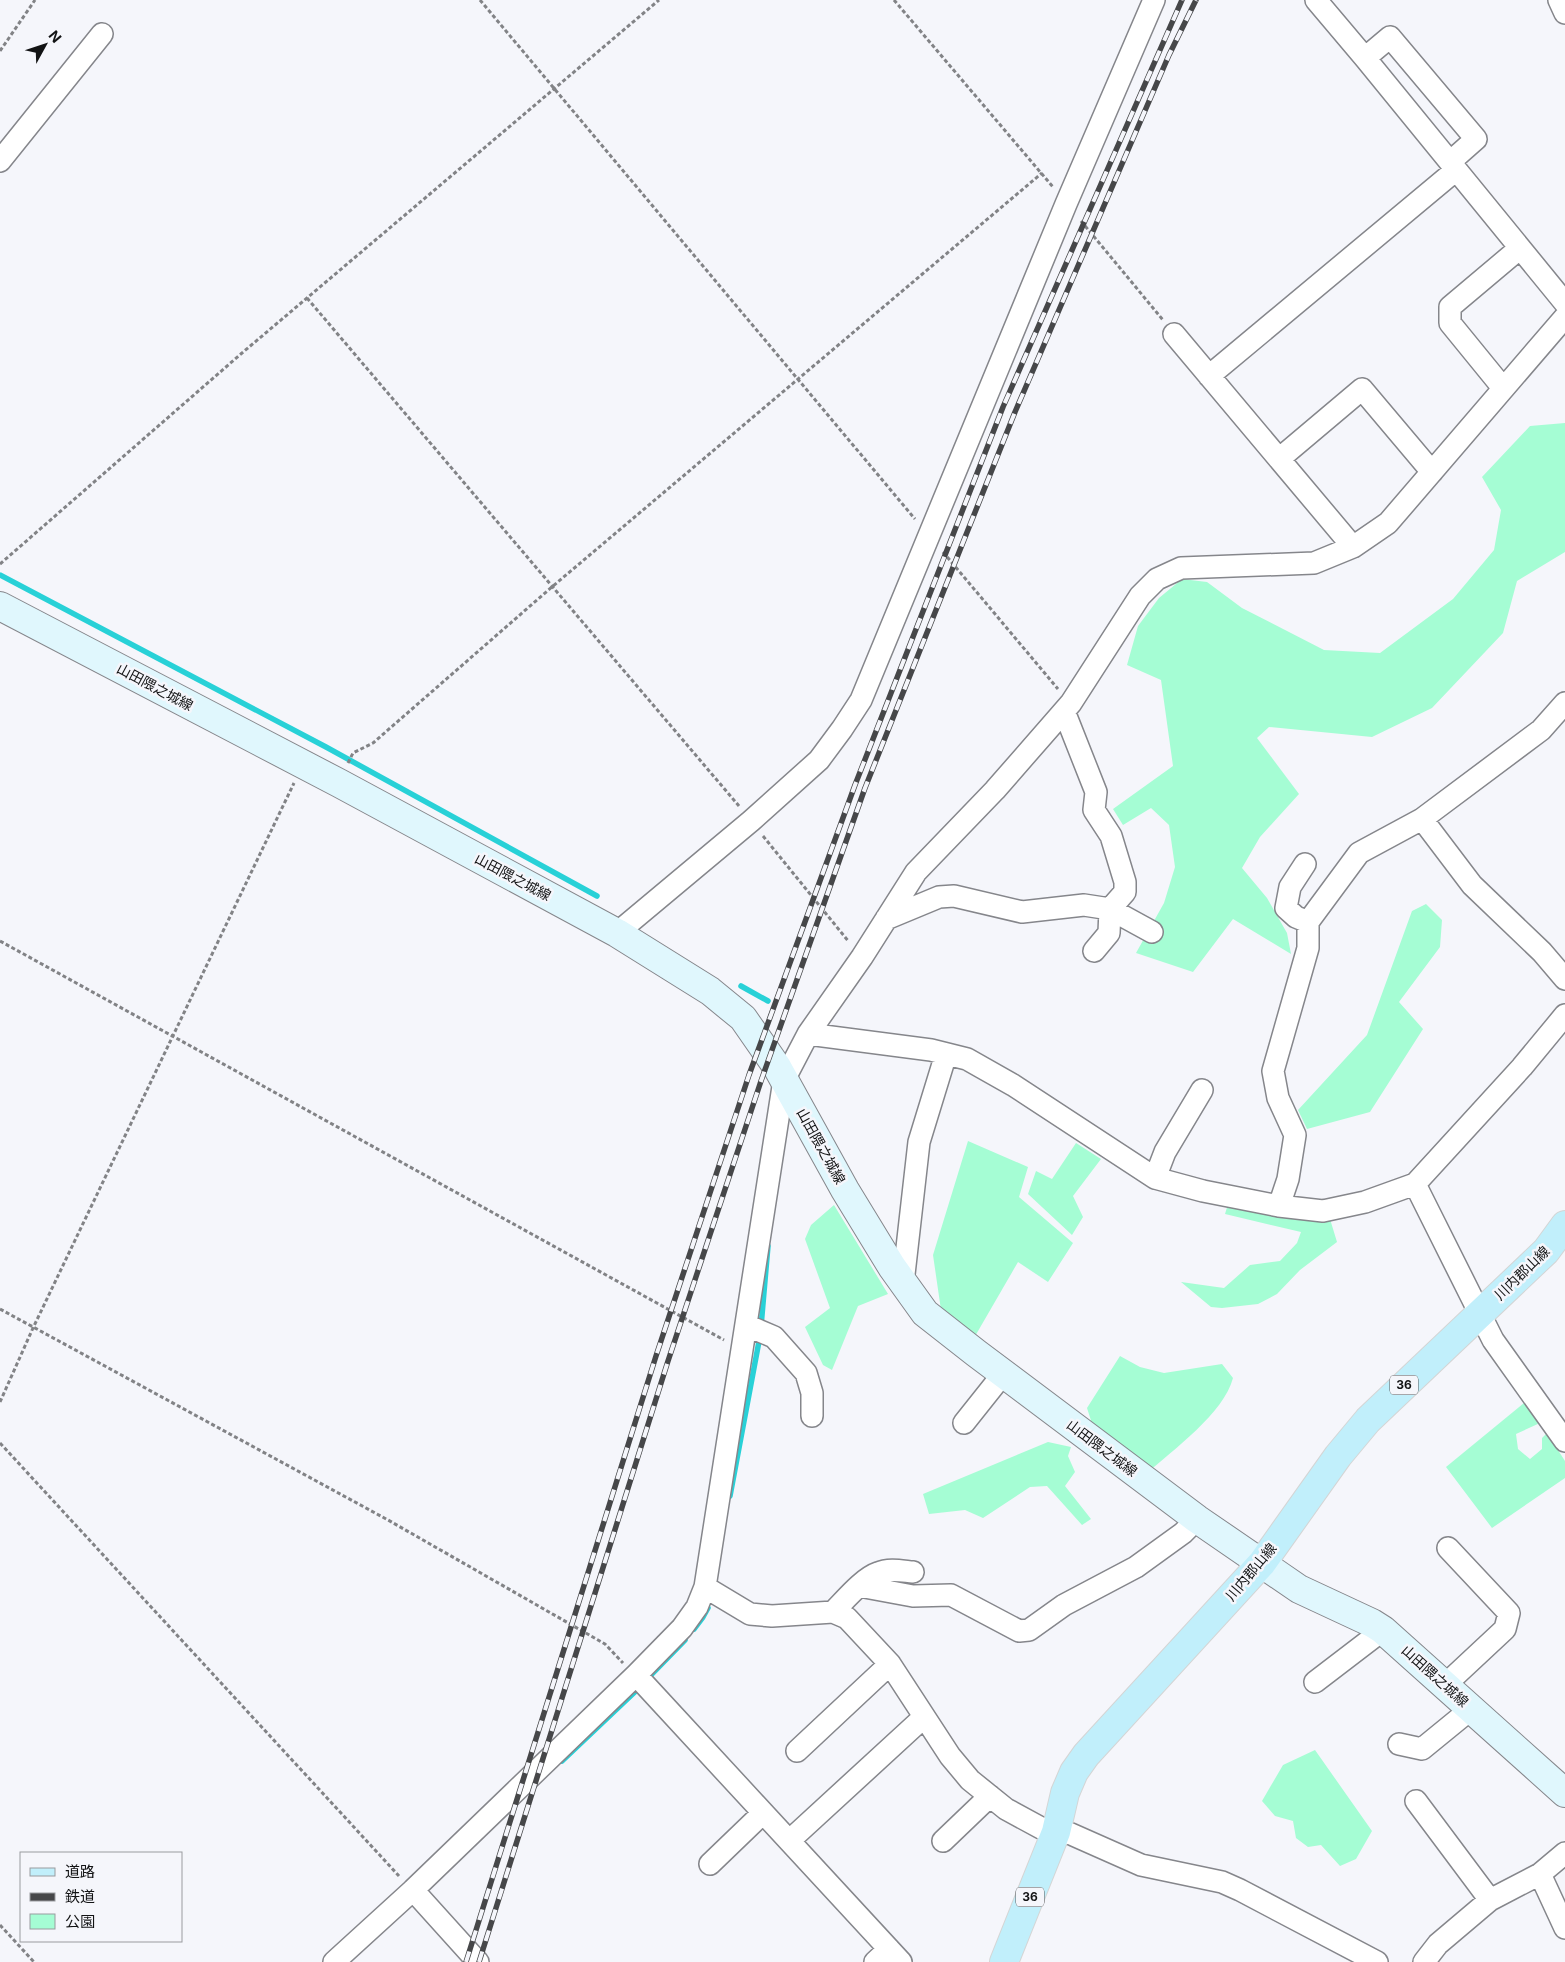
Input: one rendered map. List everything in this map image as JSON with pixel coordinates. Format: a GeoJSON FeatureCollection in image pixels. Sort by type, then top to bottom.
{"type":"FeatureCollection","features":[{"type":"Feature","properties":{"kind":"main road","name":"山田隈之城線"},"geometry":{"type":"LineString","coordinates":[[0,606],[617,933],[710,992],[743,1018],[784,1080],[845,1190],[892,1267],[925,1313],[1198,1520],[1299,1589],[1383,1630],[1565,1793]]}},
{"type":"Feature","properties":{"kind":"main road","name":"川内郡山線"},"geometry":{"type":"LineString","coordinates":[[1004,1962],[1056,1832],[1065,1793],[1074,1772],[1086,1754],[1262,1563],[1338,1456],[1368,1420],[1480,1312],[1546,1252],[1565,1225]]}},
{"type":"Feature","properties":{"kind":"street"},"geometry":{"type":"LineString","coordinates":[[617,933],[819,760],[861,700],[1066,204],[1154,0]]}},
{"type":"Feature","properties":{"kind":"street"},"geometry":{"type":"LineString","coordinates":[[1559,0],[1565,13]]}},
{"type":"Feature","properties":{"kind":"street"},"geometry":{"type":"LineString","coordinates":[[1326,4],[1365,58],[1565,303]]}},
{"type":"Feature","properties":{"kind":"street"},"geometry":{"type":"LineString","coordinates":[[0,160],[102,34]]}},
{"type":"Feature","properties":{"kind":"street"},"geometry":{"type":"LineString","coordinates":[[1209,376],[1453,166],[1476,139],[1390,37],[1365,58]]}},
{"type":"Feature","properties":{"kind":"street"},"geometry":{"type":"LineString","coordinates":[[1503,388],[1450,323],[1450,307],[1520,248]]}},
{"type":"Feature","properties":{"kind":"street"},"geometry":{"type":"LineString","coordinates":[[334,1962],[416,1894],[641,1681],[697,1607],[705,1587],[742,1350],[756,1329],[784,1080],[808,1034],[862,957],[916,872],[995,790],[1067,707],[1140,596],[1157,579],[1181,568],[1314,563],[1353,547],[1388,523],[1565,317]]}},
{"type":"Feature","properties":{"kind":"street"},"geometry":{"type":"LineString","coordinates":[[1174,334],[1353,547]]}},
{"type":"Feature","properties":{"kind":"street"},"geometry":{"type":"LineString","coordinates":[[1279,459],[1362,389],[1432,472]]}},
{"type":"Feature","properties":{"kind":"street"},"geometry":{"type":"LineString","coordinates":[[1279,1206],[1288,1179],[1295,1135],[1278,1098],[1273,1071],[1308,948],[1308,922],[1359,853],[1422,819],[1541,730],[1565,703]]}},
{"type":"Feature","properties":{"kind":"street"},"geometry":{"type":"LineString","coordinates":[[1067,707],[1096,792],[1094,810],[1111,836],[1125,882],[1125,892],[1110,909],[1109,933],[1094,951]]}},
{"type":"Feature","properties":{"kind":"street"},"geometry":{"type":"LineString","coordinates":[[1422,819],[1472,885],[1542,952],[1565,979]]}},
{"type":"Feature","properties":{"kind":"street"},"geometry":{"type":"LineString","coordinates":[[1305,864],[1290,886],[1286,908],[1296,917],[1308,922]]}},
{"type":"Feature","properties":{"kind":"street"},"geometry":{"type":"LineString","coordinates":[[886,919],[939,897],[954,896],[1022,912],[1084,905],[1110,909],[1152,932]]}},
{"type":"Feature","properties":{"kind":"street"},"geometry":{"type":"LineString","coordinates":[[808,1034],[931,1050],[967,1059],[1013,1085],[1154,1178],[1204,1191],[1279,1206],[1323,1211],[1365,1202],[1415,1184],[1522,1067],[1565,1015]]}},
{"type":"Feature","properties":{"kind":"street"},"geometry":{"type":"LineString","coordinates":[[904,1283],[920,1142],[946,1054]]}},
{"type":"Feature","properties":{"kind":"street"},"geometry":{"type":"LineString","coordinates":[[1154,1178],[1165,1152],[1202,1090]]}},
{"type":"Feature","properties":{"kind":"street"},"geometry":{"type":"LineString","coordinates":[[1415,1184],[1493,1340],[1565,1441]]}},
{"type":"Feature","properties":{"kind":"street"},"geometry":{"type":"LineString","coordinates":[[756,1329],[774,1337],[806,1373],[812,1393],[812,1416]]}},
{"type":"Feature","properties":{"kind":"street"},"geometry":{"type":"LineString","coordinates":[[964,1423],[1003,1374]]}},
{"type":"Feature","properties":{"kind":"street"},"geometry":{"type":"LineString","coordinates":[[859,1586],[913,1596],[951,1595],[1019,1630],[1029,1630],[1064,1605],[1136,1567],[1198,1520]]}},
{"type":"Feature","properties":{"kind":"street"},"geometry":{"type":"LineString","coordinates":[[1445,1685],[1505,1629],[1509,1613],[1448,1548]]}},
{"type":"Feature","properties":{"kind":"street"},"geometry":{"type":"LineString","coordinates":[[833,1612],[859,1586],[877,1573],[895,1570],[913,1572]]}},
{"type":"Feature","properties":{"kind":"street"},"geometry":{"type":"LineString","coordinates":[[705,1587],[750,1614],[772,1616],[833,1612],[847,1618],[890,1664],[960,1768],[970,1780],[1006,1809],[1041,1828],[1071,1834],[1141,1865],[1222,1882],[1377,1962]]}},
{"type":"Feature","properties":{"kind":"street"},"geometry":{"type":"LineString","coordinates":[[1315,1682],[1383,1630]]}},
{"type":"Feature","properties":{"kind":"street"},"geometry":{"type":"LineString","coordinates":[[797,1751],[890,1664]]}},
{"type":"Feature","properties":{"kind":"street"},"geometry":{"type":"LineString","coordinates":[[641,1681],[789,1841],[888,1958]]}},
{"type":"Feature","properties":{"kind":"street"},"geometry":{"type":"LineString","coordinates":[[1398,1744],[1422,1749],[1471,1709]]}},
{"type":"Feature","properties":{"kind":"street"},"geometry":{"type":"LineString","coordinates":[[789,1841],[924,1717]]}},
{"type":"Feature","properties":{"kind":"street"},"geometry":{"type":"LineString","coordinates":[[943,1841],[990,1796]]}},
{"type":"Feature","properties":{"kind":"street"},"geometry":{"type":"LineString","coordinates":[[1416,1801],[1490,1900]]}},
{"type":"Feature","properties":{"kind":"street"},"geometry":{"type":"LineString","coordinates":[[710,1864],[764,1813]]}},
{"type":"Feature","properties":{"kind":"street"},"geometry":{"type":"LineString","coordinates":[[1424,1962],[1438,1944],[1490,1900],[1540,1874],[1565,1853]]}},
{"type":"Feature","properties":{"kind":"street"},"geometry":{"type":"LineString","coordinates":[[1540,1874],[1565,1928]]}},
{"type":"Feature","properties":{"kind":"street"},"geometry":{"type":"LineString","coordinates":[[416,1894],[478,1962]]}},
{"type":"Feature","properties":{"kind":"path"},"geometry":{"type":"LineString","coordinates":[[0,50],[35,0]]}},
{"type":"Feature","properties":{"kind":"path"},"geometry":{"type":"LineString","coordinates":[[480,0],[929,536],[1067,707]]}},
{"type":"Feature","properties":{"kind":"path"},"geometry":{"type":"LineString","coordinates":[[0,564],[307,298],[659,0]]}},
{"type":"Feature","properties":{"kind":"path"},"geometry":{"type":"LineString","coordinates":[[894,0],[1042,173],[1174,334]]}},
{"type":"Feature","properties":{"kind":"path"},"geometry":{"type":"LineString","coordinates":[[347,765],[353,753],[373,742],[553,586],[1042,173]]}},
{"type":"Feature","properties":{"kind":"path"},"geometry":{"type":"LineString","coordinates":[[307,298],[751,820],[862,957]]}},
{"type":"Feature","properties":{"kind":"path"},"geometry":{"type":"LineString","coordinates":[[0,1402],[303,765]]}},
{"type":"Feature","properties":{"kind":"path"},"geometry":{"type":"LineString","coordinates":[[0,941],[742,1350]]}},
{"type":"Feature","properties":{"kind":"path"},"geometry":{"type":"LineString","coordinates":[[0,1309],[388,1520],[605,1644],[641,1681]]}},
{"type":"Feature","properties":{"kind":"path"},"geometry":{"type":"LineString","coordinates":[[0,1443],[416,1894]]}},
{"type":"Feature","properties":{"kind":"path"},"geometry":{"type":"LineString","coordinates":[[0,1925],[34,1962]]}},
{"type":"Feature","properties":{"kind":"green space"},"geometry":{"type":"Polygon","coordinates":[[[1565,423],[1565,552],[1517,581],[1503,633],[1432,708],[1372,737],[1269,727],[1257,738],[1299,794],[1260,837],[1242,868],[1267,898],[1287,933],[1291,954],[1233,919],[1193,972],[1136,953],[1164,903],[1175,867],[1169,825],[1151,808],[1123,825],[1113,809],[1173,766],[1161,680],[1127,665],[1138,626],[1159,598],[1182,579],[1207,582],[1242,608],[1324,650],[1380,653],[1453,599],[1494,550],[1501,510],[1482,477],[1530,426],[1565,423]]]}},
{"type":"Feature","properties":{"kind":"green space"},"geometry":{"type":"Polygon","coordinates":[[[1426,904],[1442,920],[1440,947],[1399,1002],[1423,1029],[1370,1112],[1307,1129],[1298,1110],[1367,1035],[1412,911],[1426,904]]]}},
{"type":"Feature","properties":{"kind":"green space"},"geometry":{"type":"Polygon","coordinates":[[[968,1141],[1028,1167],[1019,1197],[1073,1243],[1048,1282],[1018,1262],[974,1338],[941,1310],[933,1255],[968,1141]]]}},
{"type":"Feature","properties":{"kind":"green space"},"geometry":{"type":"Polygon","coordinates":[[[1076,1143],[1101,1159],[1073,1196],[1083,1217],[1072,1235],[1028,1194],[1036,1171],[1052,1179],[1076,1143]]]}},
{"type":"Feature","properties":{"kind":"green space"},"geometry":{"type":"Polygon","coordinates":[[[1228,1204],[1330,1219],[1337,1242],[1300,1270],[1277,1294],[1258,1304],[1222,1308],[1211,1307],[1181,1282],[1224,1288],[1250,1265],[1280,1261],[1297,1243],[1301,1232],[1225,1214],[1228,1204]]]}},
{"type":"Feature","properties":{"kind":"green space"},"geometry":{"type":"Polygon","coordinates":[[[834,1205],[888,1294],[858,1306],[832,1370],[823,1365],[805,1327],[830,1308],[805,1239],[811,1225],[834,1205]]]}},
{"type":"Feature","properties":{"kind":"green space"},"geometry":{"type":"Polygon","coordinates":[[[1120,1356],[1140,1367],[1164,1373],[1222,1364],[1233,1378],[1228,1391],[1209,1417],[1146,1474],[1095,1433],[1087,1408],[1120,1356]]]}},
{"type":"Feature","properties":{"kind":"green space"},"geometry":{"type":"Polygon","coordinates":[[[1524,1403],[1540,1423],[1516,1434],[1518,1449],[1530,1459],[1542,1449],[1542,1438],[1547,1433],[1565,1461],[1565,1478],[1492,1528],[1446,1467],[1524,1403]]]}},
{"type":"Feature","properties":{"kind":"green space"},"geometry":{"type":"Polygon","coordinates":[[[1048,1442],[1071,1447],[1068,1456],[1075,1472],[1065,1486],[1091,1519],[1082,1525],[1047,1486],[1030,1487],[983,1518],[965,1510],[929,1514],[923,1494],[1048,1442]]]}},
{"type":"Feature","properties":{"kind":"green space"},"geometry":{"type":"Polygon","coordinates":[[[1315,1750],[1372,1831],[1356,1859],[1340,1866],[1321,1845],[1308,1847],[1296,1838],[1293,1821],[1275,1816],[1262,1801],[1283,1765],[1315,1750]]]}},
{"type":"Feature","properties":{"kind":"waterway"},"geometry":{"type":"LineString","coordinates":[[0,575],[326,747],[597,896]]}},
{"type":"Feature","properties":{"kind":"waterway"},"geometry":{"type":"LineString","coordinates":[[741,986],[768,1001]]}},
{"type":"Feature","properties":{"kind":"waterway"},"geometry":{"type":"LineString","coordinates":[[761,1327],[768,1246]]}},
{"type":"Feature","properties":{"kind":"waterway"},"geometry":{"type":"LineString","coordinates":[[730,1496],[760,1336]]}},
{"type":"Feature","properties":{"kind":"waterway"},"geometry":{"type":"LineString","coordinates":[[694,1629],[708,1608]]}},
{"type":"Feature","properties":{"kind":"waterway"},"geometry":{"type":"LineString","coordinates":[[646,1680],[685,1640]]}},
{"type":"Feature","properties":{"kind":"waterway"},"geometry":{"type":"LineString","coordinates":[[562,1761],[640,1687]]}},
{"type":"Feature","properties":{"kind":"railway"},"geometry":{"type":"LineString","coordinates":[[466,1962],[656,1356],[749,1075],[855,785],[1003,407],[1182,0]]}},
{"type":"Feature","properties":{"kind":"railway"},"geometry":{"type":"LineString","coordinates":[[479,1962],[668,1361],[761,1081],[865,788],[1015,412],[1169,55],[1196,0]]}}]}
